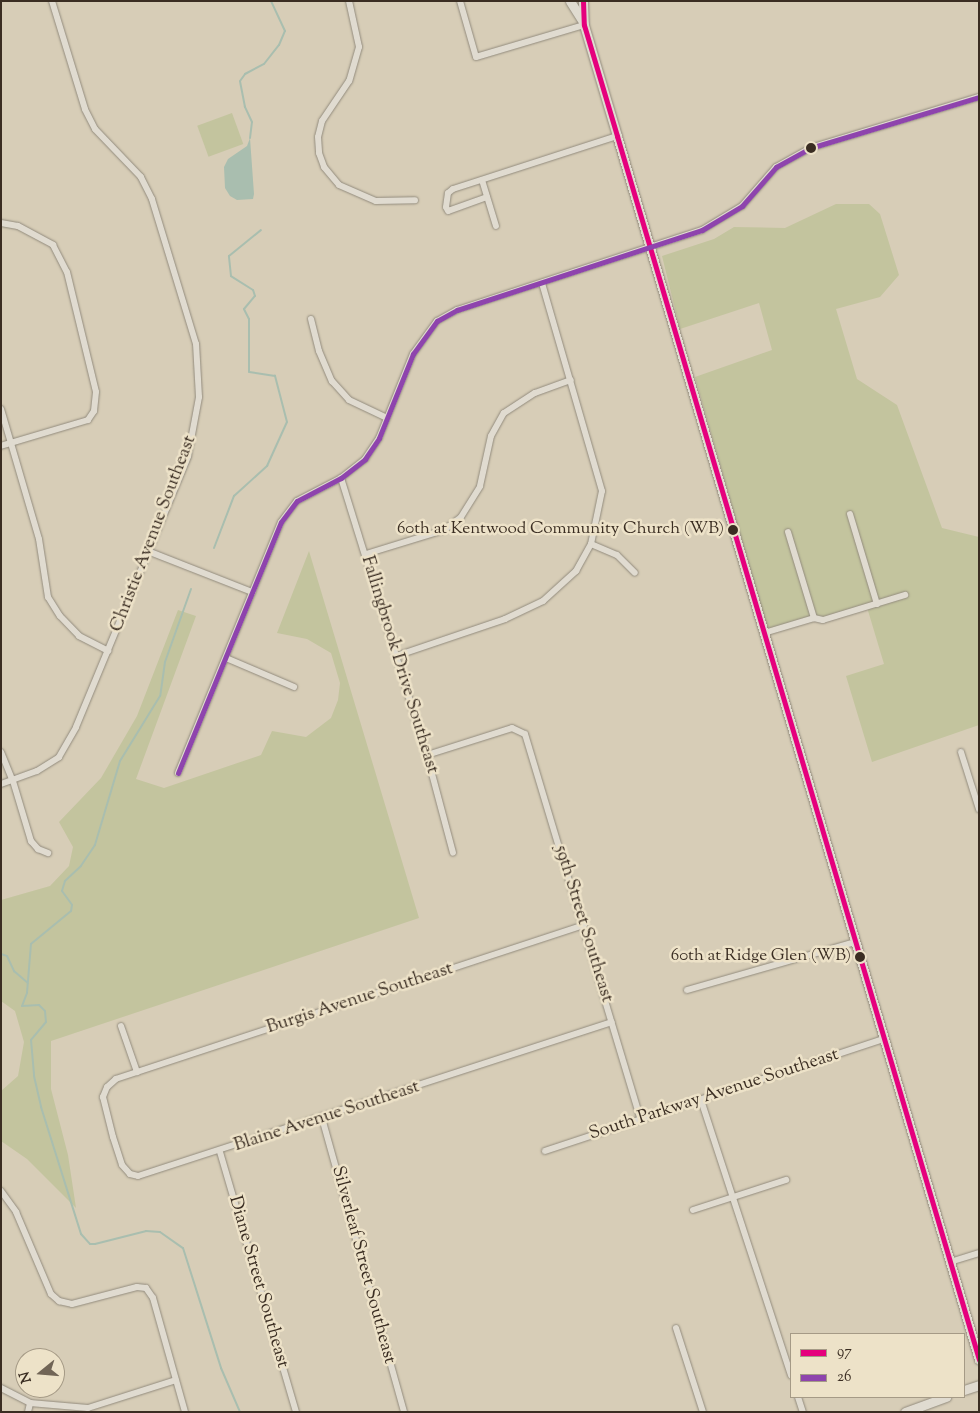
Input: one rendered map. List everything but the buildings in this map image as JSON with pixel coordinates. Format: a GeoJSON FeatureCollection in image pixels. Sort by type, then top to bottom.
{"type":"FeatureCollection","features":[{"type":"Feature","properties":{"kind":"main road"},"geometry":{"type":"LineString","coordinates":[[570,1],[584,25],[979,1360]]}},
{"type":"Feature","properties":{"kind":"main road"},"geometry":{"type":"LineString","coordinates":[[583,1],[584,25]]}},
{"type":"Feature","properties":{"kind":"main road"},"geometry":{"type":"LineString","coordinates":[[965,1390],[979,1385]]}},
{"type":"Feature","properties":{"kind":"main road"},"geometry":{"type":"LineString","coordinates":[[905,1412],[943,1398]]}},
{"type":"Feature","properties":{"kind":"street","name":"Christie Avenue Southeast"},"geometry":{"type":"LineString","coordinates":[[1,784],[37,771],[59,757],[76,727],[150,552],[188,456],[200,397],[196,344],[152,199],[141,177],[96,128],[85,109],[52,1]]}},
{"type":"Feature","properties":{"kind":"street"},"geometry":{"type":"LineString","coordinates":[[349,1],[359,47],[358,54],[349,81],[322,121],[318,137],[319,153],[324,167],[339,185],[376,201],[415,200]]}},
{"type":"Feature","properties":{"kind":"street"},"geometry":{"type":"LineString","coordinates":[[460,1],[476,57],[584,25]]}},
{"type":"Feature","properties":{"kind":"street"},"geometry":{"type":"LineString","coordinates":[[178,773],[281,522],[297,502],[341,478],[365,459],[387,418],[412,354],[437,321],[458,310],[702,230],[732,215],[776,167],[810,148],[979,97]]}},
{"type":"Feature","properties":{"kind":"street"},"geometry":{"type":"LineString","coordinates":[[487,197],[448,211],[446,207],[448,193],[453,189],[617,136]]}},
{"type":"Feature","properties":{"kind":"street"},"geometry":{"type":"LineString","coordinates":[[482,180],[496,226]]}},
{"type":"Feature","properties":{"kind":"street"},"geometry":{"type":"LineString","coordinates":[[1,223],[18,226],[53,245],[67,272],[92,365],[94,411],[88,420],[1,446]]}},
{"type":"Feature","properties":{"kind":"street"},"geometry":{"type":"LineString","coordinates":[[396,656],[505,619],[543,601],[576,571],[591,544],[602,491],[542,283]]}},
{"type":"Feature","properties":{"kind":"street"},"geometry":{"type":"LineString","coordinates":[[311,319],[319,351],[332,381],[349,400],[387,418]]}},
{"type":"Feature","properties":{"kind":"street"},"geometry":{"type":"LineString","coordinates":[[366,554],[444,530],[462,517],[480,486],[491,436],[504,413],[535,393],[571,380]]}},
{"type":"Feature","properties":{"kind":"street"},"geometry":{"type":"LineString","coordinates":[[1,410],[38,538],[48,596],[60,616],[79,636],[108,651]]}},
{"type":"Feature","properties":{"kind":"street","name":"Fallingbrook Drive Southeast"},"geometry":{"type":"LineString","coordinates":[[341,478],[427,755],[454,853]]}},
{"type":"Feature","properties":{"kind":"street"},"geometry":{"type":"LineString","coordinates":[[850,514],[877,604]]}},
{"type":"Feature","properties":{"kind":"street"},"geometry":{"type":"LineString","coordinates":[[788,532],[814,618]]}},
{"type":"Feature","properties":{"kind":"street"},"geometry":{"type":"LineString","coordinates":[[591,544],[617,555],[635,573]]}},
{"type":"Feature","properties":{"kind":"street"},"geometry":{"type":"LineString","coordinates":[[150,552],[252,592]]}},
{"type":"Feature","properties":{"kind":"street"},"geometry":{"type":"LineString","coordinates":[[764,633],[814,618],[823,620],[905,595]]}},
{"type":"Feature","properties":{"kind":"street"},"geometry":{"type":"LineString","coordinates":[[226,658],[294,687]]}},
{"type":"Feature","properties":{"kind":"street","name":"59th Street Southeast"},"geometry":{"type":"LineString","coordinates":[[427,755],[512,728],[520,731],[530,747],[641,1120]]}},
{"type":"Feature","properties":{"kind":"street"},"geometry":{"type":"LineString","coordinates":[[1,752],[13,780],[30,841],[38,849],[48,853]]}},
{"type":"Feature","properties":{"kind":"street"},"geometry":{"type":"LineString","coordinates":[[962,752],[979,809]]}},
{"type":"Feature","properties":{"kind":"street","name":"Burgis Avenue Southeast"},"geometry":{"type":"LineString","coordinates":[[106,1087],[116,1079],[584,926]]}},
{"type":"Feature","properties":{"kind":"street"},"geometry":{"type":"LineString","coordinates":[[687,990],[855,942]]}},
{"type":"Feature","properties":{"kind":"street","name":"Blaine Avenue Southeast"},"geometry":{"type":"LineString","coordinates":[[106,1087],[103,1097],[122,1165],[130,1174],[138,1176],[154,1173],[220,1152],[612,1022]]}},
{"type":"Feature","properties":{"kind":"street"},"geometry":{"type":"LineString","coordinates":[[121,1026],[137,1072]]}},
{"type":"Feature","properties":{"kind":"street","name":"South Parkway Avenue Southeast"},"geometry":{"type":"LineString","coordinates":[[545,1151],[884,1040]]}},
{"type":"Feature","properties":{"kind":"street"},"geometry":{"type":"LineString","coordinates":[[701,1100],[790,1373]]}},
{"type":"Feature","properties":{"kind":"street","name":"Silverleaf Street Southeast"},"geometry":{"type":"LineString","coordinates":[[322,1118],[404,1412]]}},
{"type":"Feature","properties":{"kind":"street","name":"Diane Street Southeast"},"geometry":{"type":"LineString","coordinates":[[220,1152],[296,1412]]}},
{"type":"Feature","properties":{"kind":"street"},"geometry":{"type":"LineString","coordinates":[[694,1210],[786,1180]]}},
{"type":"Feature","properties":{"kind":"street"},"geometry":{"type":"LineString","coordinates":[[1,1191],[16,1212],[50,1294],[59,1301],[72,1304],[137,1287],[146,1288],[153,1298],[185,1412]]}},
{"type":"Feature","properties":{"kind":"street"},"geometry":{"type":"LineString","coordinates":[[950,1262],[979,1253]]}},
{"type":"Feature","properties":{"kind":"street"},"geometry":{"type":"LineString","coordinates":[[676,1328],[703,1412]]}},
{"type":"Feature","properties":{"kind":"street"},"geometry":{"type":"LineString","coordinates":[[1,1388],[30,1403],[88,1408],[176,1380]]}},
{"type":"Feature","properties":{"kind":"street"},"geometry":{"type":"LineString","coordinates":[[798,1398],[803,1412]]}},
{"type":"Feature","properties":{"kind":"street"},"geometry":{"type":"LineString","coordinates":[[28,1412],[30,1403]]}},
{"type":"Feature","properties":{"kind":"green space"},"geometry":{"type":"Polygon","coordinates":[[[232,113],[243,144],[209,157],[197,126],[232,113]]]}},
{"type":"Feature","properties":{"kind":"green space"},"geometry":{"type":"Polygon","coordinates":[[[836,204],[869,204],[880,214],[899,275],[880,297],[836,309],[857,379],[897,405],[942,528],[979,537],[979,725],[872,762],[846,676],[884,664],[866,604],[769,634],[695,377],[772,350],[759,303],[680,329],[662,256],[714,239],[734,227],[785,228],[836,204]]]}},
{"type":"Feature","properties":{"kind":"green space"},"geometry":{"type":"Polygon","coordinates":[[[309,551],[419,918],[51,1041],[51,1089],[68,1155],[76,1208],[27,1159],[1,1141],[1,1091],[18,1076],[24,1042],[15,1011],[1,1001],[1,900],[50,886],[69,866],[73,847],[59,822],[101,778],[137,716],[178,610],[196,616],[136,779],[164,788],[261,755],[272,731],[306,737],[331,718],[338,700],[340,683],[331,653],[307,639],[277,633],[309,551]]]}},
{"type":"Feature","properties":{"kind":"shaded area"},"geometry":{"type":"Polygon","coordinates":[[[250,138],[253,199],[237,200],[230,196],[225,188],[224,167],[228,159],[247,146],[250,138]]]}},
{"type":"Feature","properties":{"kind":"waterway"},"geometry":{"type":"LineString","coordinates":[[250,138],[252,122],[245,107],[240,81],[245,74],[264,64],[279,45],[285,31],[271,1]]}},
{"type":"Feature","properties":{"kind":"waterway"},"geometry":{"type":"LineString","coordinates":[[214,548],[234,496],[267,466],[287,422],[275,376],[249,372],[249,319],[244,309],[255,296],[253,290],[231,276],[229,256],[261,230]]}},
{"type":"Feature","properties":{"kind":"waterway"},"geometry":{"type":"LineString","coordinates":[[191,589],[165,662],[160,696],[120,761],[95,845],[81,866],[65,881],[62,891],[72,905],[71,911],[31,944],[27,993],[22,1006],[39,1005],[45,1011],[46,1022],[31,1040],[34,1076],[41,1107],[81,1234],[90,1244],[95,1244],[146,1231],[160,1232],[183,1248],[221,1368],[240,1412]]}},
{"type":"Feature","properties":{"kind":"waterway"},"geometry":{"type":"LineString","coordinates":[[1,954],[7,956],[14,971],[28,983]]}},
{"type":"Feature","properties":{"kind":"transit line","name":"97"},"geometry":{"type":"LineString","coordinates":[[583,1],[584,25],[979,1360]]}},
{"type":"Feature","properties":{"kind":"transit line","name":"26"},"geometry":{"type":"LineString","coordinates":[[178,773],[281,522],[297,501],[341,478],[365,459],[379,438],[413,354],[437,321],[457,310],[702,230],[742,206],[776,167],[810,148],[979,97]]}},
{"type":"Feature","properties":{"kind":"place","name":"60th at Kentwood Community Church (WB)"},"geometry":{"type":"Point","coordinates":[733,530]}},
{"type":"Feature","properties":{"kind":"place","name":"60th at Ridge Glen (WB)"},"geometry":{"type":"Point","coordinates":[860,957]}}]}
